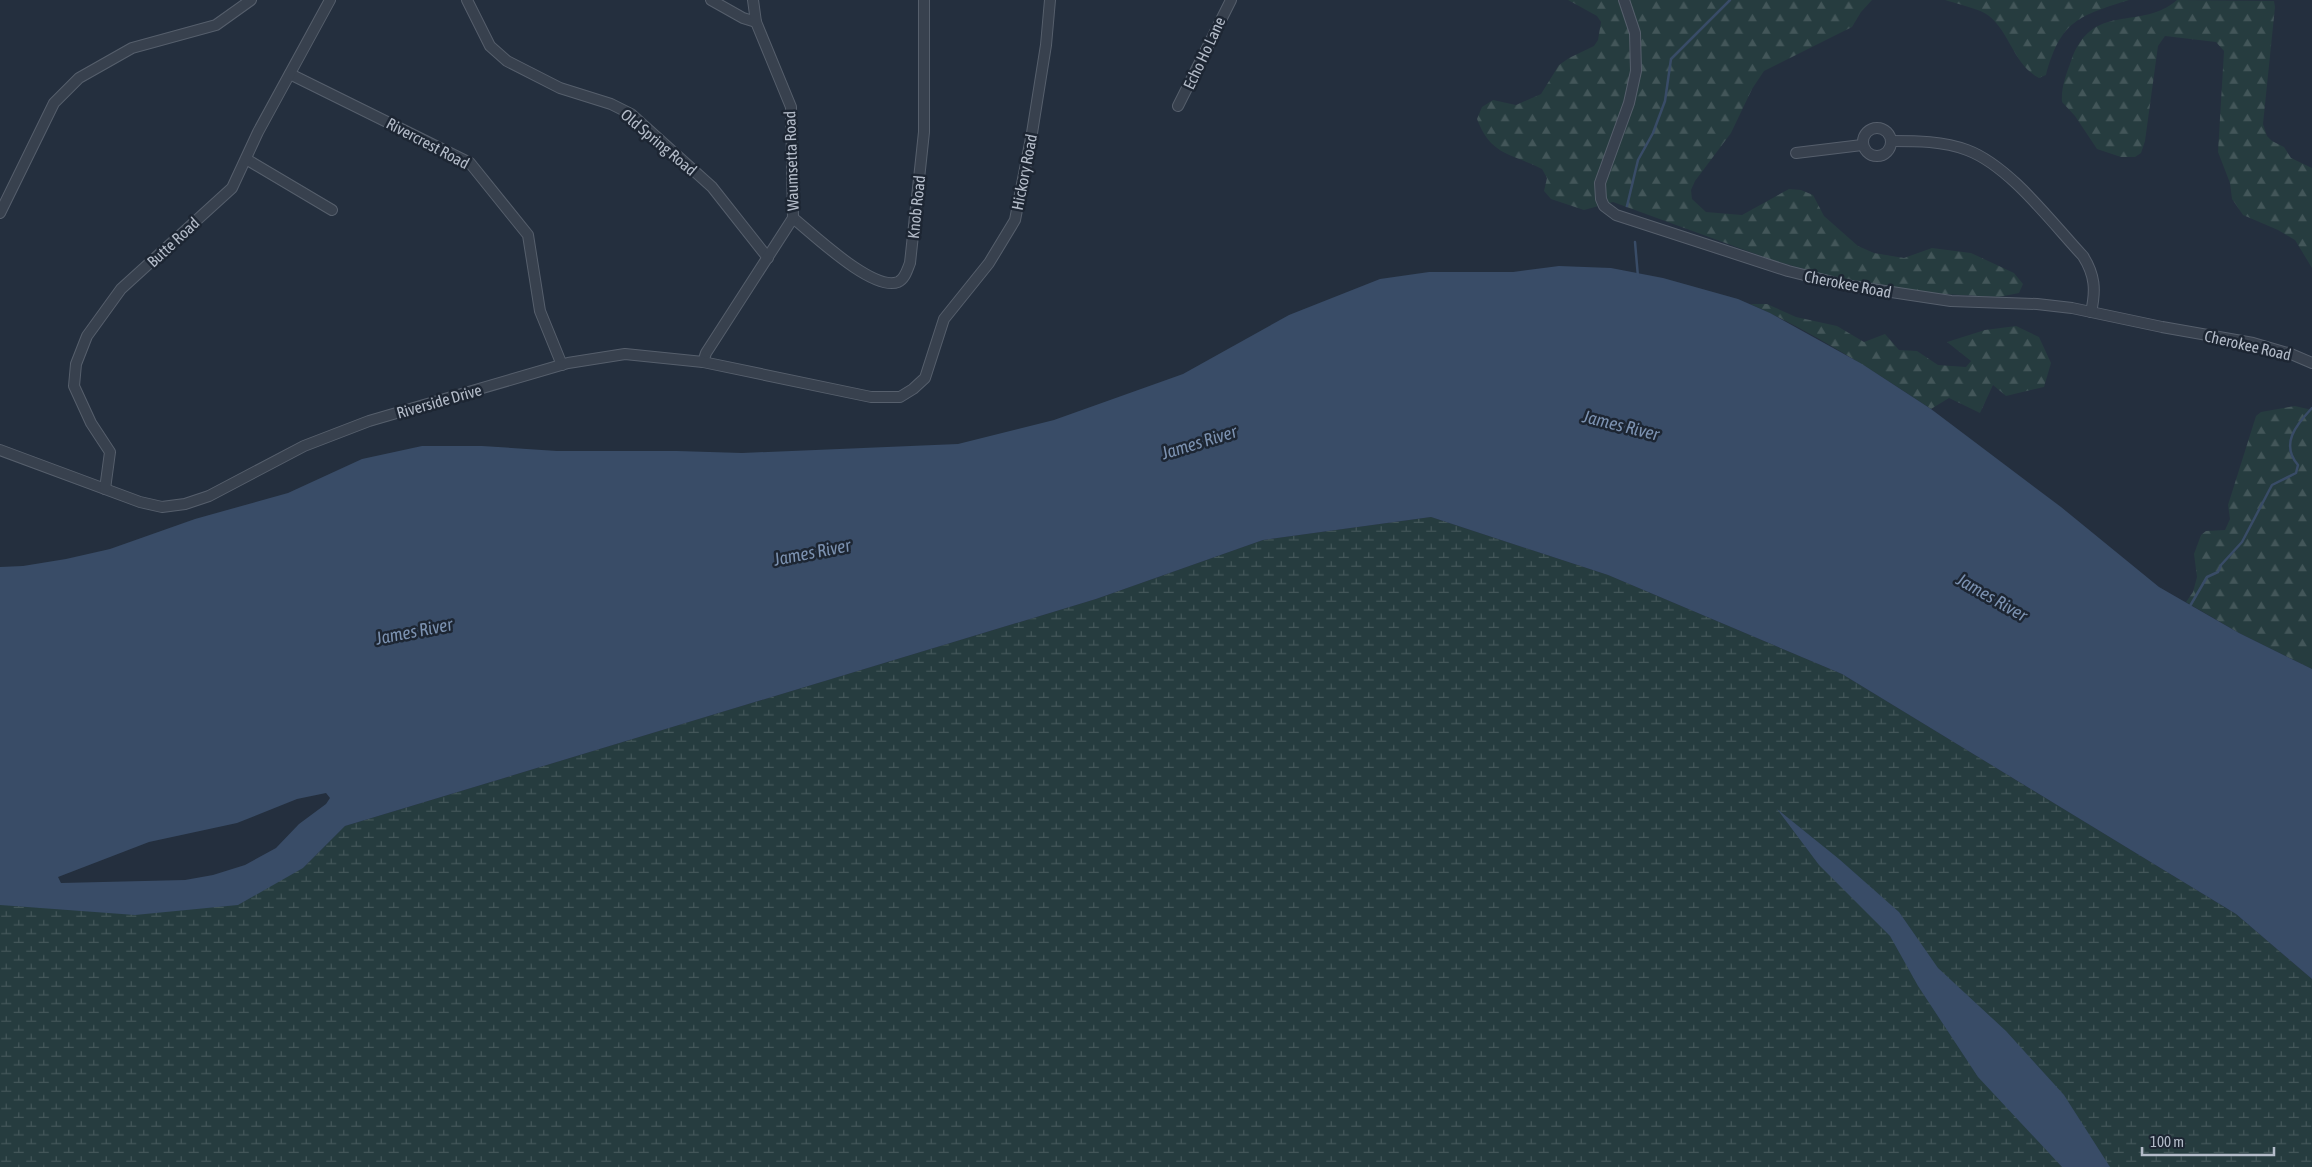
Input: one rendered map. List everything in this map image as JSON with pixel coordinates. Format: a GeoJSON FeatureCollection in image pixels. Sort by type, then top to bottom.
{"type":"FeatureCollection","features":[{"type":"Feature","properties":{"kind":"street"},"geometry":{"type":"LineString","coordinates":[[0,213],[5,199],[54,104],[79,78],[132,48],[216,25],[251,0]]}},
{"type":"Feature","properties":{"kind":"street","name":"Butte Road"},"geometry":{"type":"LineString","coordinates":[[105,489],[110,452],[91,423],[74,386],[76,364],[88,336],[121,290],[232,188],[330,0]]}},
{"type":"Feature","properties":{"kind":"street","name":"Old Spring Road"},"geometry":{"type":"LineString","coordinates":[[466,0],[490,46],[507,61],[560,88],[611,104],[631,114],[712,187],[768,258]]}},
{"type":"Feature","properties":{"kind":"street"},"geometry":{"type":"LineString","coordinates":[[711,0],[743,18],[756,22]]}},
{"type":"Feature","properties":{"kind":"street","name":"Waumsetta Road"},"geometry":{"type":"LineString","coordinates":[[703,362],[706,353],[793,218],[791,107],[756,22],[753,0]]}},
{"type":"Feature","properties":{"kind":"street","name":"Knob Road"},"geometry":{"type":"LineString","coordinates":[[793,218],[856,269],[875,280],[886,284],[896,283],[903,279],[910,264],[924,132],[924,0]]}},
{"type":"Feature","properties":{"kind":"street","name":"Hickory Road"},"geometry":{"type":"LineString","coordinates":[[900,396],[913,389],[925,378],[944,319],[989,262],[1015,220],[1032,133],[1046,45],[1050,0]]}},
{"type":"Feature","properties":{"kind":"street","name":"Echo Ho Lane"},"geometry":{"type":"LineString","coordinates":[[1178,106],[1231,0]]}},
{"type":"Feature","properties":{"kind":"street","name":"Cherokee Road"},"geometry":{"type":"LineString","coordinates":[[1624,0],[1635,33],[1637,61],[1629,103],[1600,183],[1601,199],[1610,211],[1774,267],[1845,285],[1951,301],[2045,305],[2091,312],[2253,343],[2291,354],[2312,363]]}},
{"type":"Feature","properties":{"kind":"street","name":"Rivercrest Road"},"geometry":{"type":"LineString","coordinates":[[290,74],[470,163],[528,235],[540,311],[562,365]]}},
{"type":"Feature","properties":{"kind":"street"},"geometry":{"type":"LineString","coordinates":[[1874,128],[1884,130],[1891,141],[1886,154],[1876,157],[1867,153],[1862,145],[1866,132],[1874,128]]}},
{"type":"Feature","properties":{"kind":"street"},"geometry":{"type":"LineString","coordinates":[[1891,141],[1925,141],[1948,144],[1981,156],[2004,172],[2083,256],[2090,267],[2095,288],[2091,312]]}},
{"type":"Feature","properties":{"kind":"street"},"geometry":{"type":"LineString","coordinates":[[1796,153],[1862,145]]}},
{"type":"Feature","properties":{"kind":"street"},"geometry":{"type":"LineString","coordinates":[[246,159],[332,210]]}},
{"type":"Feature","properties":{"kind":"street","name":"Riverside Drive"},"geometry":{"type":"LineString","coordinates":[[0,450],[140,502],[162,507],[185,504],[209,496],[304,446],[369,421],[562,365],[624,354],[703,362],[871,397],[900,396]]}},
{"type":"Feature","properties":{"kind":"green space"},"geometry":{"type":"Polygon","coordinates":[[[1568,0],[1872,0],[1861,12],[1852,27],[1764,71],[1752,89],[1731,133],[1695,181],[1691,190],[1692,199],[1706,212],[1742,215],[1789,189],[1801,190],[1813,195],[1824,216],[1858,246],[1874,253],[1904,258],[1932,248],[1971,253],[2014,273],[2023,284],[2019,293],[1999,297],[1942,294],[1881,286],[1829,276],[1772,260],[1613,202],[1584,210],[1551,199],[1544,191],[1547,178],[1542,169],[1496,147],[1489,140],[1477,119],[1482,107],[1493,100],[1516,105],[1541,94],[1559,65],[1594,46],[1598,40],[1601,22],[1597,16],[1568,0]]]}},
{"type":"Feature","properties":{"kind":"green space"},"geometry":{"type":"Polygon","coordinates":[[[1945,0],[2129,0],[2085,16],[2074,23],[2058,42],[2046,75],[2039,78],[2024,65],[2002,31],[1989,16],[1975,9],[1945,0]]]}},
{"type":"Feature","properties":{"kind":"green space"},"geometry":{"type":"Polygon","coordinates":[[[2177,0],[2274,1],[2275,7],[2263,124],[2267,136],[2272,141],[2284,147],[2291,158],[2312,168],[2312,268],[2295,240],[2278,230],[2243,215],[2232,199],[2230,183],[2218,152],[2224,51],[2216,42],[2165,36],[2158,46],[2145,141],[2141,153],[2135,157],[2121,157],[2097,149],[2075,116],[2062,102],[2063,86],[2071,61],[2080,42],[2091,30],[2104,23],[2163,9],[2177,0]]]}},
{"type":"Feature","properties":{"kind":"green space"},"geometry":{"type":"Polygon","coordinates":[[[1750,304],[1767,304],[1796,317],[1837,326],[1864,342],[1885,334],[1899,350],[1917,351],[1938,365],[1966,367],[1971,361],[1947,342],[1985,330],[2016,326],[2039,337],[2051,363],[2044,387],[2006,396],[1993,385],[1980,413],[1949,398],[1931,409],[1865,366],[1797,327],[1750,304]]]}},
{"type":"Feature","properties":{"kind":"green space"},"geometry":{"type":"Polygon","coordinates":[[[2295,406],[2312,410],[2312,669],[2239,633],[2186,602],[2193,592],[2197,577],[2194,554],[2201,535],[2206,531],[2225,530],[2230,519],[2228,505],[2256,416],[2261,412],[2295,406]]]}},
{"type":"Feature","properties":{"kind":"green space"},"geometry":{"type":"Polygon","coordinates":[[[1431,517],[1608,575],[1842,674],[2236,914],[2312,979],[2312,1167],[0,1167],[0,905],[303,868],[345,826],[1096,599],[1263,540],[1431,517]]]}},
{"type":"Feature","properties":{"kind":"water","name":"James River"},"geometry":{"type":"Polygon","coordinates":[[[1559,266],[1611,268],[1663,278],[1738,299],[1770,313],[1862,364],[1931,409],[2061,507],[2159,587],[2239,633],[2312,669],[2312,979],[2236,914],[1842,674],[1608,575],[1431,517],[1263,540],[1096,599],[345,826],[303,868],[238,905],[135,915],[0,905],[0,567],[23,566],[66,559],[110,549],[195,519],[288,493],[362,459],[422,446],[482,446],[557,451],[742,453],[958,444],[1054,420],[1183,374],[1289,315],[1380,279],[1429,272],[1513,272],[1559,266]],[[326,793],[297,799],[237,823],[149,842],[58,877],[61,883],[185,880],[213,875],[245,865],[276,848],[299,824],[326,804],[330,798],[326,793]]]}},
{"type":"Feature","properties":{"kind":"water"},"geometry":{"type":"Polygon","coordinates":[[[1777,809],[1839,859],[1899,912],[1938,968],[2006,1031],[2064,1095],[2110,1167],[2062,1167],[1978,1077],[1918,986],[1890,936],[1819,865],[1777,809]]]}},
{"type":"Feature","properties":{"kind":"waterway"},"geometry":{"type":"LineString","coordinates":[[1627,206],[1638,160],[1653,133],[1665,101],[1671,59],[1730,0]]}},
{"type":"Feature","properties":{"kind":"waterway"},"geometry":{"type":"LineString","coordinates":[[1635,242],[1638,277]]}},
{"type":"Feature","properties":{"kind":"waterway"},"geometry":{"type":"LineString","coordinates":[[2190,606],[2207,577],[2218,572],[2221,565],[2242,542],[2272,485],[2296,473],[2298,465],[2290,450],[2290,442],[2296,428],[2312,408]]}}]}
